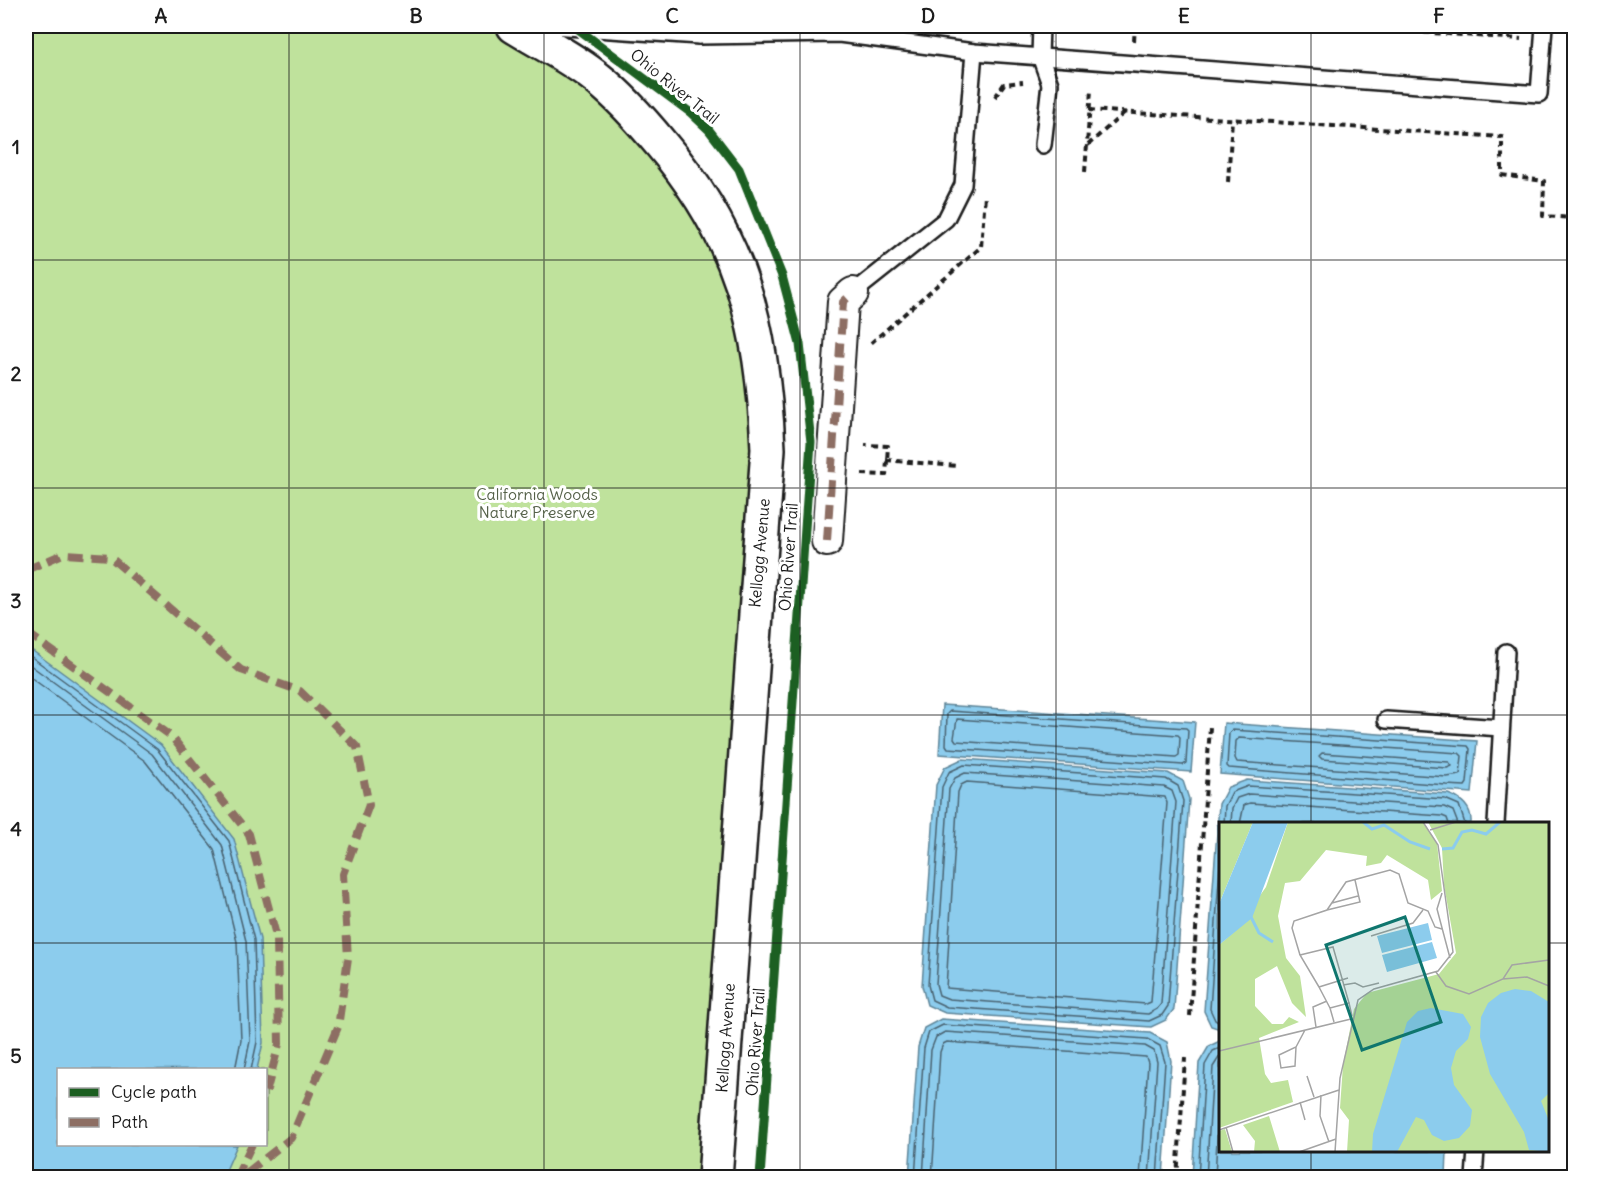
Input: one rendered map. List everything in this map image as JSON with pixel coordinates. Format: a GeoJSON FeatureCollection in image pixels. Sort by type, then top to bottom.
{"type":"FeatureCollection","features":[{"type":"Feature","properties":{"kind":"main road","name":"Kellogg Avenue"},"geometry":{"type":"LineString","coordinates":[[514,26],[597,78],[631,109],[691,179],[727,241],[740,272],[756,331],[766,389],[768,449],[716,1178]]}},
{"type":"Feature","properties":{"kind":"street"},"geometry":{"type":"LineString","coordinates":[[827,541],[843,302],[853,293]]}},
{"type":"Feature","properties":{"kind":"lane"},"geometry":{"type":"LineString","coordinates":[[552,26],[839,34],[974,52],[1539,94],[1543,33]]}},
{"type":"Feature","properties":{"kind":"lane"},"geometry":{"type":"LineString","coordinates":[[1041,26],[1040,56],[1050,84],[1042,145]]}},
{"type":"Feature","properties":{"kind":"lane"},"geometry":{"type":"LineString","coordinates":[[853,293],[946,219],[963,185],[974,52]]}},
{"type":"Feature","properties":{"kind":"lane"},"geometry":{"type":"LineString","coordinates":[[1496,822],[1506,652]]}},
{"type":"Feature","properties":{"kind":"lane"},"geometry":{"type":"LineString","coordinates":[[1386,720],[1501,728]]}},
{"type":"Feature","properties":{"kind":"lane"},"geometry":{"type":"LineString","coordinates":[[1474,1178],[1476,1152]]}},
{"type":"Feature","properties":{"kind":"path"},"geometry":{"type":"LineString","coordinates":[[1133,45],[1135,26]]}},
{"type":"Feature","properties":{"kind":"path"},"geometry":{"type":"LineString","coordinates":[[1330,26],[1543,33]]}},
{"type":"Feature","properties":{"kind":"path"},"geometry":{"type":"LineString","coordinates":[[1085,172],[1091,90]]}},
{"type":"Feature","properties":{"kind":"path"},"geometry":{"type":"LineString","coordinates":[[1089,110],[1502,138],[1502,175],[1544,181],[1543,216],[1575,218]]}},
{"type":"Feature","properties":{"kind":"path"},"geometry":{"type":"LineString","coordinates":[[1087,145],[1126,112]]}},
{"type":"Feature","properties":{"kind":"path"},"geometry":{"type":"LineString","coordinates":[[1228,182],[1232,119]]}},
{"type":"Feature","properties":{"kind":"path"},"geometry":{"type":"LineString","coordinates":[[886,460],[957,466]]}},
{"type":"Feature","properties":{"kind":"path"},"geometry":{"type":"LineString","coordinates":[[1190,1016],[1210,727]]}},
{"type":"Feature","properties":{"kind":"path"},"geometry":{"type":"LineString","coordinates":[[1177,1178],[1185,1058]]}},
{"type":"Feature","properties":{"kind":"green space","name":"California Woods Nature Preserve"},"geometry":{"type":"Polygon","coordinates":[[[26,26],[514,26],[691,179],[766,389],[715,1177],[26,1177],[26,26]]]}},
{"type":"Feature","properties":{"kind":"water"},"geometry":{"type":"Polygon","coordinates":[[[26,646],[161,745],[234,839],[260,939],[263,1043],[257,1068],[57,1068],[57,1146],[237,1146],[223,1177],[26,1177],[26,646]]]}},
{"type":"Feature","properties":{"kind":"water"},"geometry":{"type":"Polygon","coordinates":[[[942,705],[1195,722],[1191,772],[939,754],[942,705]]]}},
{"type":"Feature","properties":{"kind":"water"},"geometry":{"type":"Polygon","coordinates":[[[1224,723],[1477,741],[1472,793],[1220,774],[1224,723]]]}},
{"type":"Feature","properties":{"kind":"water"},"geometry":{"type":"Polygon","coordinates":[[[962,759],[1168,773],[1183,781],[1189,799],[1174,1009],[1166,1020],[1151,1027],[945,1013],[927,1005],[922,986],[936,785],[945,767],[962,759]]]}},
{"type":"Feature","properties":{"kind":"water"},"geometry":{"type":"Polygon","coordinates":[[[1247,780],[1448,794],[1465,804],[1470,812],[1471,822],[1219,822],[1219,1029],[1211,1026],[1204,1011],[1219,804],[1228,787],[1247,780]]]}},
{"type":"Feature","properties":{"kind":"water"},"geometry":{"type":"Polygon","coordinates":[[[941,1019],[1150,1033],[1167,1042],[1171,1061],[1163,1177],[909,1177],[918,1047],[924,1028],[941,1019]]]}},
{"type":"Feature","properties":{"kind":"water"},"geometry":{"type":"Polygon","coordinates":[[[1219,1041],[1219,1152],[1447,1152],[1446,1177],[1192,1177],[1199,1063],[1209,1046],[1219,1041]]]}},
{"type":"Feature","properties":{"kind":"marked path"},"geometry":{"type":"LineString","coordinates":[[827,541],[843,302],[853,293]]}},
{"type":"Feature","properties":{"kind":"marked path"},"geometry":{"type":"LineString","coordinates":[[26,570],[63,554],[110,557],[241,670],[300,691],[357,747],[369,805],[343,874],[348,958],[338,1027],[291,1138],[240,1178]]}},
{"type":"Feature","properties":{"kind":"marked path"},"geometry":{"type":"LineString","coordinates":[[26,632],[171,736],[249,834],[277,939],[279,1044],[267,1089]]}},
{"type":"Feature","properties":{"kind":"marked path"},"geometry":{"type":"LineString","coordinates":[[236,1178],[251,1146]]}},
{"type":"Feature","properties":{"kind":"cycle path","name":"Ohio River Trail"},"geometry":{"type":"LineString","coordinates":[[574,26],[691,113],[709,130],[739,169],[782,276],[800,344],[811,442],[760,1178]]}}]}
